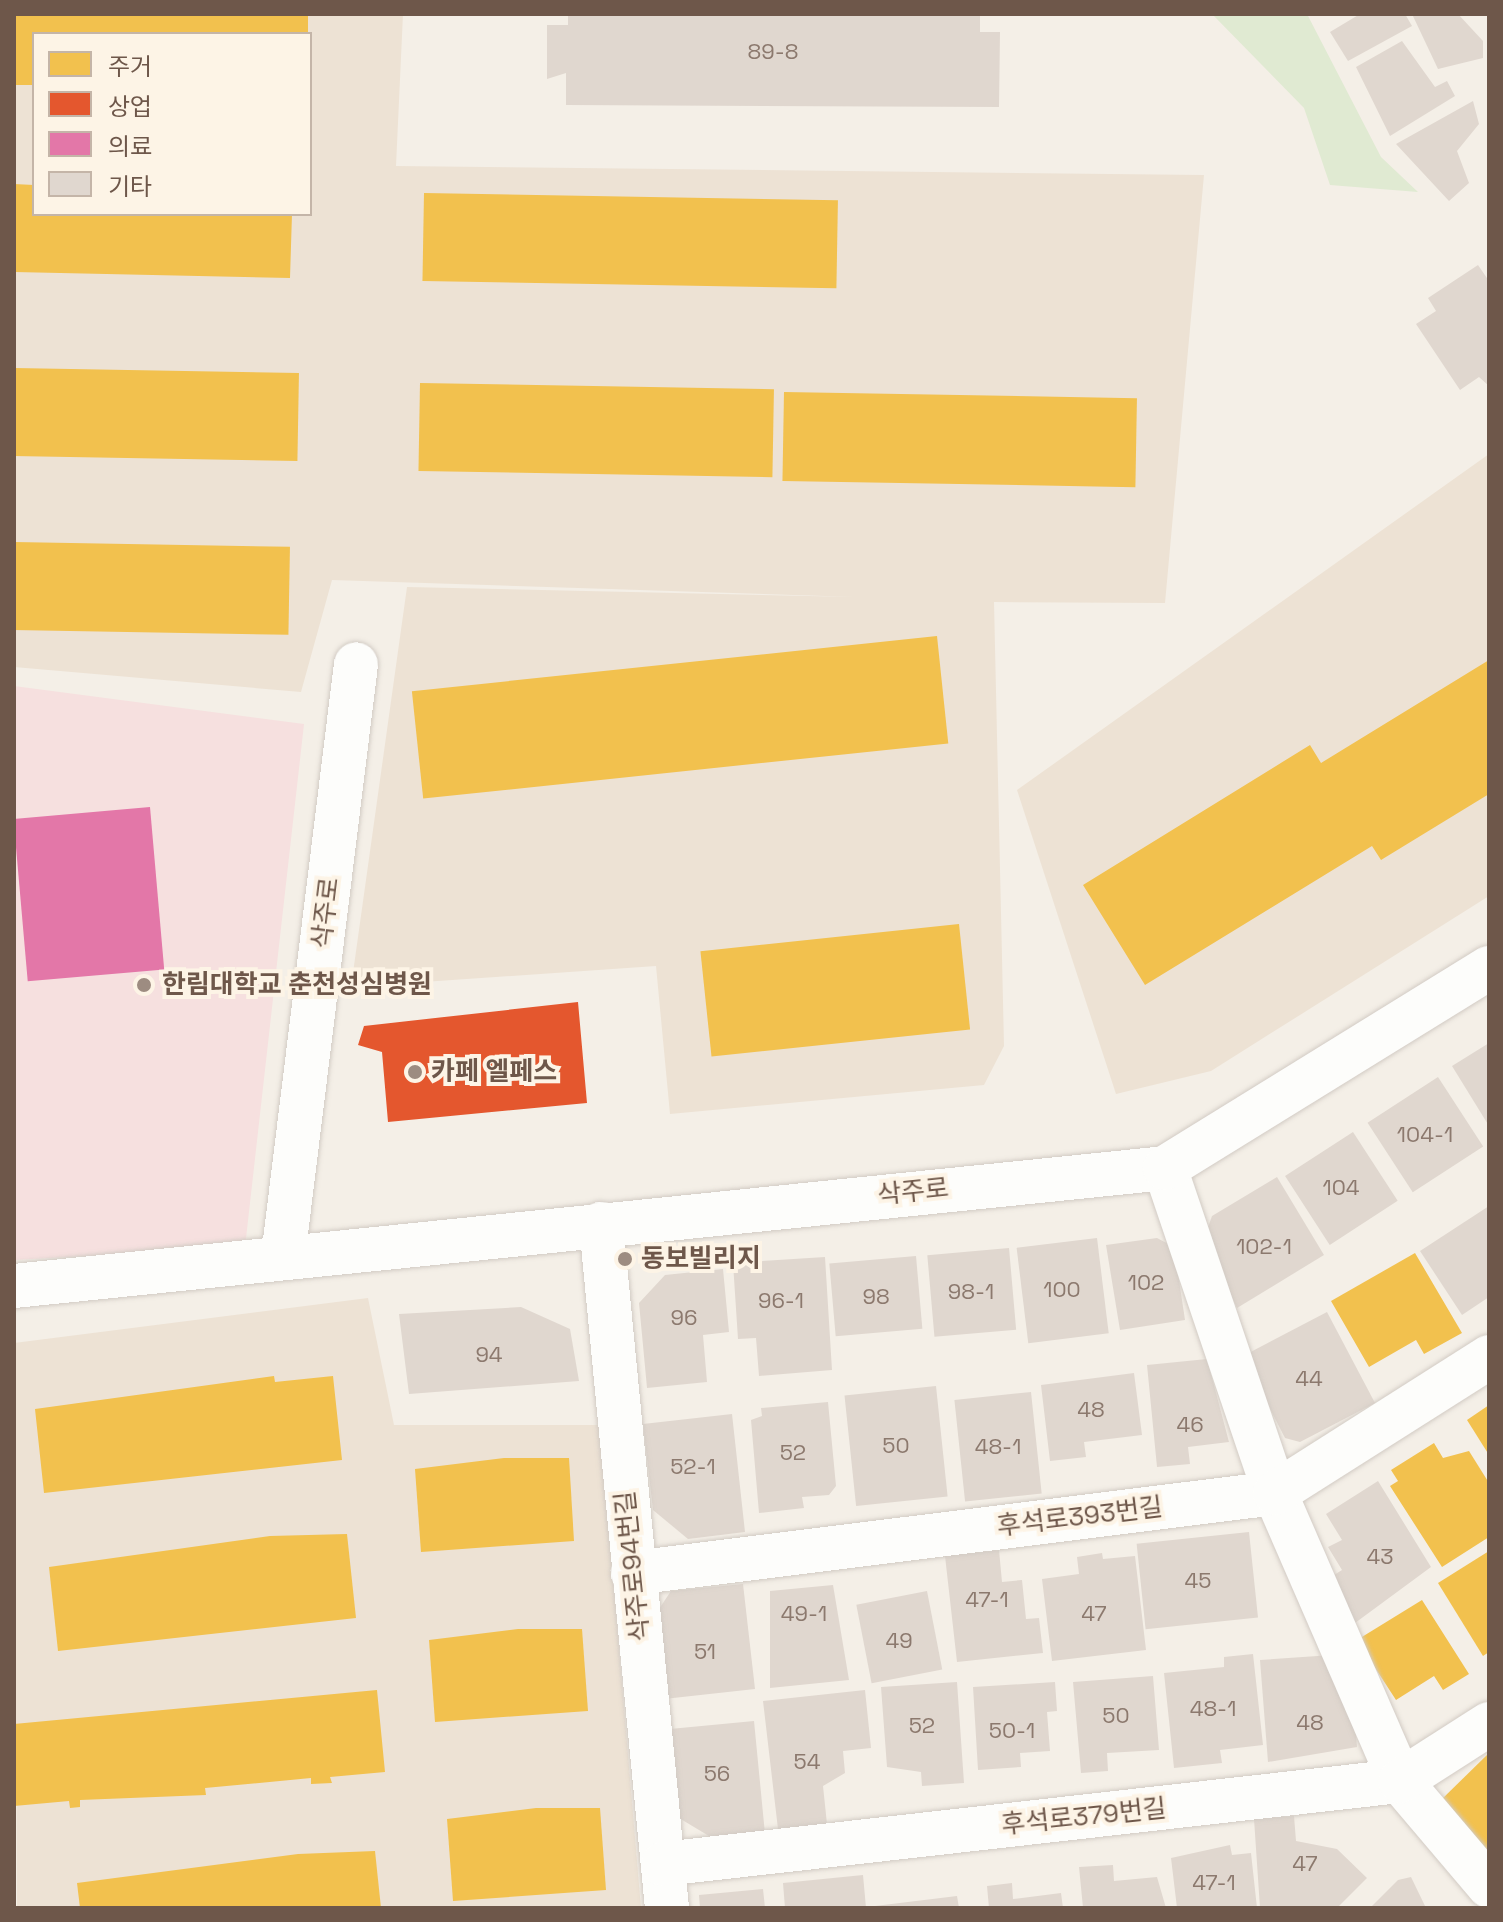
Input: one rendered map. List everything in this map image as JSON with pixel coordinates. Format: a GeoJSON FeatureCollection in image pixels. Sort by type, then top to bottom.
{"type":"FeatureCollection","features":[{"type":"Feature","properties":{"kind":"street","name":"삭주로"},"geometry":{"type":"LineString","coordinates":[[283,1257],[356,664]]}},
{"type":"Feature","properties":{"kind":"street","name":"삭주로"},"geometry":{"type":"LineString","coordinates":[[14,1286],[1165,1168],[1489,968]]}},
{"type":"Feature","properties":{"kind":"street"},"geometry":{"type":"LineString","coordinates":[[1165,1168],[1275,1493],[1400,1781],[1489,1886]]}},
{"type":"Feature","properties":{"kind":"street","name":"삭주로94번길"},"geometry":{"type":"LineString","coordinates":[[601,1224],[667,1908]]}},
{"type":"Feature","properties":{"kind":"street","name":"후석로393번길"},"geometry":{"type":"LineString","coordinates":[[633,1573],[1275,1493],[1489,1357]]}},
{"type":"Feature","properties":{"kind":"street","name":"후석로379번길"},"geometry":{"type":"LineString","coordinates":[[663,1864],[1400,1781],[1489,1724]]}},
{"type":"Feature","properties":{"kind":"shaded area"},"geometry":{"type":"Polygon","coordinates":[[[14,14],[403,14],[396,166],[1204,175],[1165,603],[994,602],[1004,1046],[984,1085],[670,1114],[656,966],[351,987],[407,587],[856,597],[332,580],[301,692],[14,667],[14,14]]]}},
{"type":"Feature","properties":{"kind":"shaded area"},"geometry":{"type":"Polygon","coordinates":[[[1489,454],[1489,896],[1211,1071],[1116,1094],[1017,790],[1489,454]]]}},
{"type":"Feature","properties":{"kind":"shaded area","name":"한림대학교 춘천성심병원"},"geometry":{"type":"Polygon","coordinates":[[[14,686],[304,724],[245,1247],[14,1260],[14,686]]]}},
{"type":"Feature","properties":{"kind":"shaded area"},"geometry":{"type":"Polygon","coordinates":[[[368,1298],[394,1425],[600,1425],[641,1908],[17,1908],[14,1343],[368,1298]]]}},
{"type":"Feature","properties":{"kind":"green space"},"geometry":{"type":"Polygon","coordinates":[[[1212,14],[1307,14],[1381,157],[1418,192],[1330,185],[1304,108],[1212,14]]]}},
{"type":"Feature","properties":{"kind":"building: 주거"},"geometry":{"type":"Polygon","coordinates":[[[14,14],[308,14],[308,32],[32,32],[32,85],[14,85],[14,14]]]}},
{"type":"Feature","properties":{"kind":"building: 주거"},"geometry":{"type":"Polygon","coordinates":[[[14,184],[32,185],[32,216],[292,216],[290,278],[14,272],[14,184]]]}},
{"type":"Feature","properties":{"kind":"building: 주거"},"geometry":{"type":"Polygon","coordinates":[[[424,193],[838,200],[836,288],[422,281],[424,193]]]}},
{"type":"Feature","properties":{"kind":"building: 주거"},"geometry":{"type":"Polygon","coordinates":[[[14,368],[299,373],[297,461],[14,456],[14,368]]]}},
{"type":"Feature","properties":{"kind":"building: 주거"},"geometry":{"type":"Polygon","coordinates":[[[420,383],[774,389],[772,477],[418,471],[420,383]]]}},
{"type":"Feature","properties":{"kind":"building: 주거"},"geometry":{"type":"Polygon","coordinates":[[[784,392],[1137,398],[1135,487],[782,481],[784,392]]]}},
{"type":"Feature","properties":{"kind":"building: 주거"},"geometry":{"type":"Polygon","coordinates":[[[14,542],[290,547],[288,635],[14,630],[14,542]]]}},
{"type":"Feature","properties":{"kind":"building: 주거"},"geometry":{"type":"Polygon","coordinates":[[[937,636],[948,743],[423,799],[412,691],[937,636]]]}},
{"type":"Feature","properties":{"kind":"building: 주거"},"geometry":{"type":"Polygon","coordinates":[[[1489,660],[1489,794],[1381,860],[1372,846],[1145,985],[1083,885],[1310,745],[1321,763],[1489,660]]]}},
{"type":"Feature","properties":{"kind":"building: 주거"},"geometry":{"type":"Polygon","coordinates":[[[959,924],[970,1029],[712,1057],[700,951],[959,924]]]}},
{"type":"Feature","properties":{"kind":"building: 주거"},"geometry":{"type":"Polygon","coordinates":[[[1415,1253],[1462,1333],[1424,1354],[1416,1340],[1369,1367],[1331,1301],[1415,1253]]]}},
{"type":"Feature","properties":{"kind":"building: 주거"},"geometry":{"type":"Polygon","coordinates":[[[274,1376],[275,1382],[333,1376],[342,1460],[44,1493],[35,1409],[274,1376]]]}},
{"type":"Feature","properties":{"kind":"building: 주거"},"geometry":{"type":"Polygon","coordinates":[[[1489,1405],[1489,1455],[1467,1420],[1489,1405]]]}},
{"type":"Feature","properties":{"kind":"building: 주거"},"geometry":{"type":"Polygon","coordinates":[[[1434,1443],[1443,1458],[1469,1451],[1489,1483],[1489,1537],[1442,1567],[1390,1486],[1398,1481],[1391,1470],[1434,1443]]]}},
{"type":"Feature","properties":{"kind":"building: 주거"},"geometry":{"type":"Polygon","coordinates":[[[504,1458],[569,1458],[574,1541],[421,1552],[415,1469],[504,1458]]]}},
{"type":"Feature","properties":{"kind":"building: 주거"},"geometry":{"type":"Polygon","coordinates":[[[347,1534],[356,1618],[58,1651],[49,1567],[270,1536],[347,1534]]]}},
{"type":"Feature","properties":{"kind":"building: 주거"},"geometry":{"type":"Polygon","coordinates":[[[1489,1551],[1489,1652],[1483,1656],[1438,1583],[1489,1551]]]}},
{"type":"Feature","properties":{"kind":"building: 주거"},"geometry":{"type":"Polygon","coordinates":[[[1422,1600],[1469,1674],[1443,1690],[1434,1676],[1396,1700],[1357,1640],[1422,1600]]]}},
{"type":"Feature","properties":{"kind":"building: 주거"},"geometry":{"type":"Polygon","coordinates":[[[518,1629],[582,1629],[588,1711],[435,1722],[429,1640],[518,1629]]]}},
{"type":"Feature","properties":{"kind":"building: 주거"},"geometry":{"type":"Polygon","coordinates":[[[377,1690],[385,1772],[330,1777],[332,1783],[311,1784],[311,1778],[205,1788],[206,1795],[80,1800],[80,1807],[70,1808],[69,1801],[14,1806],[14,1724],[377,1690]]]}},
{"type":"Feature","properties":{"kind":"building: 주거"},"geometry":{"type":"Polygon","coordinates":[[[1489,1753],[1489,1852],[1439,1802],[1489,1753]]]}},
{"type":"Feature","properties":{"kind":"building: 주거"},"geometry":{"type":"Polygon","coordinates":[[[536,1808],[600,1808],[606,1890],[453,1901],[447,1819],[536,1808]]]}},
{"type":"Feature","properties":{"kind":"building: 주거"},"geometry":{"type":"Polygon","coordinates":[[[375,1851],[381,1908],[80,1908],[77,1883],[298,1854],[375,1851]]]}},
{"type":"Feature","properties":{"kind":"building: 상업"},"geometry":{"type":"Polygon","coordinates":[[[578,1002],[587,1103],[388,1122],[382,1052],[358,1045],[364,1026],[578,1002]]]}},
{"type":"Feature","properties":{"kind":"building: 의료","name":"한림대학교 춘천성심병원"},"geometry":{"type":"Polygon","coordinates":[[[150,807],[164,969],[28,981],[14,819],[150,807]]]}},
{"type":"Feature","properties":{"kind":"building: 기타"},"geometry":{"type":"Polygon","coordinates":[[[568,14],[980,14],[980,32],[1000,32],[999,107],[566,105],[566,73],[547,79],[547,25],[568,25],[568,14]]]}},
{"type":"Feature","properties":{"kind":"building: 기타"},"geometry":{"type":"Polygon","coordinates":[[[1360,14],[1405,14],[1412,26],[1348,61],[1330,32],[1360,14]]]}},
{"type":"Feature","properties":{"kind":"building: 기타"},"geometry":{"type":"Polygon","coordinates":[[[1412,14],[1458,14],[1483,41],[1483,58],[1438,69],[1412,14]]]}},
{"type":"Feature","properties":{"kind":"building: 기타"},"geometry":{"type":"Polygon","coordinates":[[[1402,41],[1435,87],[1447,81],[1455,96],[1390,136],[1356,67],[1402,41]]]}},
{"type":"Feature","properties":{"kind":"building: 기타"},"geometry":{"type":"Polygon","coordinates":[[[1473,101],[1479,124],[1457,151],[1469,183],[1449,201],[1396,144],[1473,101]]]}},
{"type":"Feature","properties":{"kind":"building: 기타"},"geometry":{"type":"Polygon","coordinates":[[[1478,265],[1489,281],[1489,386],[1479,377],[1460,390],[1416,324],[1436,311],[1428,298],[1478,265]]]}},
{"type":"Feature","properties":{"kind":"building: 기타"},"geometry":{"type":"Polygon","coordinates":[[[1489,1043],[1489,1126],[1452,1066],[1489,1043]]]}},
{"type":"Feature","properties":{"kind":"building: 기타"},"geometry":{"type":"Polygon","coordinates":[[[1438,1077],[1483,1147],[1413,1192],[1368,1123],[1438,1077]]]}},
{"type":"Feature","properties":{"kind":"building: 기타"},"geometry":{"type":"Polygon","coordinates":[[[1353,1132],[1398,1201],[1330,1245],[1285,1176],[1353,1132]]]}},
{"type":"Feature","properties":{"kind":"building: 기타"},"geometry":{"type":"Polygon","coordinates":[[[1277,1177],[1324,1255],[1237,1308],[1204,1239],[1212,1216],[1277,1177]]]}},
{"type":"Feature","properties":{"kind":"building: 기타"},"geometry":{"type":"Polygon","coordinates":[[[1489,1206],[1489,1297],[1462,1315],[1420,1251],[1489,1206]]]}},
{"type":"Feature","properties":{"kind":"building: 기타"},"geometry":{"type":"Polygon","coordinates":[[[1097,1238],[1109,1333],[1028,1343],[1017,1248],[1097,1238]]]}},
{"type":"Feature","properties":{"kind":"building: 기타"},"geometry":{"type":"Polygon","coordinates":[[[1157,1238],[1174,1247],[1185,1320],[1120,1330],[1106,1245],[1157,1238]]]}},
{"type":"Feature","properties":{"kind":"building: 기타"},"geometry":{"type":"Polygon","coordinates":[[[1009,1248],[1016,1330],[934,1337],[927,1255],[1009,1248]]]}},
{"type":"Feature","properties":{"kind":"building: 기타"},"geometry":{"type":"Polygon","coordinates":[[[916,1256],[922,1329],[836,1336],[829,1264],[916,1256]]]}},
{"type":"Feature","properties":{"kind":"building: 기타"},"geometry":{"type":"Polygon","coordinates":[[[825,1257],[832,1370],[759,1376],[756,1338],[738,1339],[733,1263],[825,1257]]]}},
{"type":"Feature","properties":{"kind":"building: 기타"},"geometry":{"type":"Polygon","coordinates":[[[723,1269],[729,1332],[703,1335],[707,1382],[647,1388],[639,1303],[665,1275],[723,1269]]]}},
{"type":"Feature","properties":{"kind":"building: 기타"},"geometry":{"type":"Polygon","coordinates":[[[521,1307],[570,1329],[579,1381],[409,1394],[399,1314],[521,1307]]]}},
{"type":"Feature","properties":{"kind":"building: 기타"},"geometry":{"type":"Polygon","coordinates":[[[1327,1312],[1375,1403],[1300,1442],[1285,1438],[1243,1356],[1327,1312]]]}},
{"type":"Feature","properties":{"kind":"building: 기타"},"geometry":{"type":"Polygon","coordinates":[[[1207,1359],[1229,1442],[1188,1447],[1190,1464],[1157,1467],[1147,1365],[1207,1359]]]}},
{"type":"Feature","properties":{"kind":"building: 기타"},"geometry":{"type":"Polygon","coordinates":[[[1134,1373],[1142,1435],[1084,1442],[1086,1457],[1050,1461],[1041,1385],[1134,1373]]]}},
{"type":"Feature","properties":{"kind":"building: 기타"},"geometry":{"type":"Polygon","coordinates":[[[936,1386],[948,1496],[856,1506],[845,1396],[936,1386]]]}},
{"type":"Feature","properties":{"kind":"building: 기타"},"geometry":{"type":"Polygon","coordinates":[[[1031,1392],[1042,1493],[965,1501],[954,1400],[1031,1392]]]}},
{"type":"Feature","properties":{"kind":"building: 기타"},"geometry":{"type":"Polygon","coordinates":[[[828,1402],[836,1486],[829,1495],[802,1497],[804,1508],[759,1513],[751,1420],[762,1416],[761,1408],[828,1402]]]}},
{"type":"Feature","properties":{"kind":"building: 기타"},"geometry":{"type":"Polygon","coordinates":[[[732,1414],[745,1532],[688,1539],[653,1510],[643,1424],[732,1414]]]}},
{"type":"Feature","properties":{"kind":"building: 기타"},"geometry":{"type":"Polygon","coordinates":[[[1378,1481],[1431,1567],[1355,1623],[1328,1579],[1342,1570],[1328,1547],[1342,1540],[1326,1514],[1378,1481]]]}},
{"type":"Feature","properties":{"kind":"building: 기타"},"geometry":{"type":"Polygon","coordinates":[[[1249,1532],[1258,1618],[1146,1629],[1137,1544],[1249,1532]]]}},
{"type":"Feature","properties":{"kind":"building: 기타"},"geometry":{"type":"Polygon","coordinates":[[[999,1550],[1002,1582],[1022,1580],[1026,1619],[1039,1618],[1043,1653],[957,1662],[945,1556],[999,1550]]]}},
{"type":"Feature","properties":{"kind":"building: 기타"},"geometry":{"type":"Polygon","coordinates":[[[1102,1553],[1103,1559],[1135,1556],[1146,1650],[1052,1661],[1042,1579],[1079,1574],[1077,1557],[1102,1553]]]}},
{"type":"Feature","properties":{"kind":"building: 기타"},"geometry":{"type":"Polygon","coordinates":[[[743,1584],[755,1689],[664,1699],[655,1615],[671,1591],[743,1584]]]}},
{"type":"Feature","properties":{"kind":"building: 기타"},"geometry":{"type":"Polygon","coordinates":[[[833,1585],[849,1680],[770,1688],[770,1591],[833,1585]]]}},
{"type":"Feature","properties":{"kind":"building: 기타"},"geometry":{"type":"Polygon","coordinates":[[[927,1591],[942,1670],[872,1683],[856,1605],[927,1591]]]}},
{"type":"Feature","properties":{"kind":"building: 기타"},"geometry":{"type":"Polygon","coordinates":[[[1253,1654],[1263,1745],[1220,1750],[1222,1763],[1174,1768],[1164,1673],[1224,1667],[1224,1657],[1253,1654]]]}},
{"type":"Feature","properties":{"kind":"building: 기타"},"geometry":{"type":"Polygon","coordinates":[[[1332,1655],[1353,1699],[1357,1747],[1268,1762],[1260,1660],[1332,1655]]]}},
{"type":"Feature","properties":{"kind":"building: 기타"},"geometry":{"type":"Polygon","coordinates":[[[1153,1676],[1159,1750],[1107,1753],[1108,1771],[1081,1773],[1073,1682],[1153,1676]]]}},
{"type":"Feature","properties":{"kind":"building: 기타"},"geometry":{"type":"Polygon","coordinates":[[[957,1682],[964,1783],[922,1786],[921,1772],[887,1767],[881,1687],[957,1682]]]}},
{"type":"Feature","properties":{"kind":"building: 기타"},"geometry":{"type":"Polygon","coordinates":[[[1055,1682],[1057,1711],[1047,1712],[1050,1751],[1020,1753],[1021,1767],[978,1770],[973,1687],[1055,1682]]]}},
{"type":"Feature","properties":{"kind":"building: 기타"},"geometry":{"type":"Polygon","coordinates":[[[865,1690],[871,1748],[843,1751],[845,1773],[823,1786],[827,1824],[778,1829],[763,1701],[865,1690]]]}},
{"type":"Feature","properties":{"kind":"building: 기타"},"geometry":{"type":"Polygon","coordinates":[[[754,1721],[765,1834],[714,1839],[679,1818],[670,1729],[754,1721]]]}},
{"type":"Feature","properties":{"kind":"building: 기타"},"geometry":{"type":"Polygon","coordinates":[[[1294,1816],[1296,1841],[1337,1849],[1367,1878],[1337,1908],[1260,1908],[1254,1819],[1294,1816]]]}},
{"type":"Feature","properties":{"kind":"building: 기타"},"geometry":{"type":"Polygon","coordinates":[[[1230,1845],[1232,1855],[1251,1853],[1257,1908],[1177,1908],[1171,1858],[1230,1845]]]}},
{"type":"Feature","properties":{"kind":"building: 기타"},"geometry":{"type":"Polygon","coordinates":[[[1113,1865],[1114,1881],[1157,1877],[1166,1908],[1083,1908],[1079,1867],[1113,1865]]]}},
{"type":"Feature","properties":{"kind":"building: 기타"},"geometry":{"type":"Polygon","coordinates":[[[863,1875],[866,1908],[785,1908],[783,1883],[863,1875]]]}},
{"type":"Feature","properties":{"kind":"building: 기타"},"geometry":{"type":"Polygon","coordinates":[[[1411,1877],[1426,1908],[1370,1908],[1398,1880],[1411,1877]]]}},
{"type":"Feature","properties":{"kind":"building: 기타"},"geometry":{"type":"Polygon","coordinates":[[[1012,1883],[1013,1899],[1061,1893],[1063,1908],[989,1908],[987,1886],[1012,1883]]]}},
{"type":"Feature","properties":{"kind":"building: 기타"},"geometry":{"type":"Polygon","coordinates":[[[763,1889],[765,1908],[700,1908],[699,1895],[763,1889]]]}},
{"type":"Feature","properties":{"kind":"building: 기타"},"geometry":{"type":"Polygon","coordinates":[[[957,1896],[959,1908],[875,1906],[957,1896]]]}},
{"type":"Feature","properties":{"kind":"place","name":"한림대학교 춘천성심병원"},"geometry":{"type":"Point","coordinates":[144,985]}},
{"type":"Feature","properties":{"kind":"place","name":"카페 엘페스"},"geometry":{"type":"Point","coordinates":[415,1072]}},
{"type":"Feature","properties":{"kind":"place","name":"동보빌리지"},"geometry":{"type":"Point","coordinates":[625,1259]}}]}
